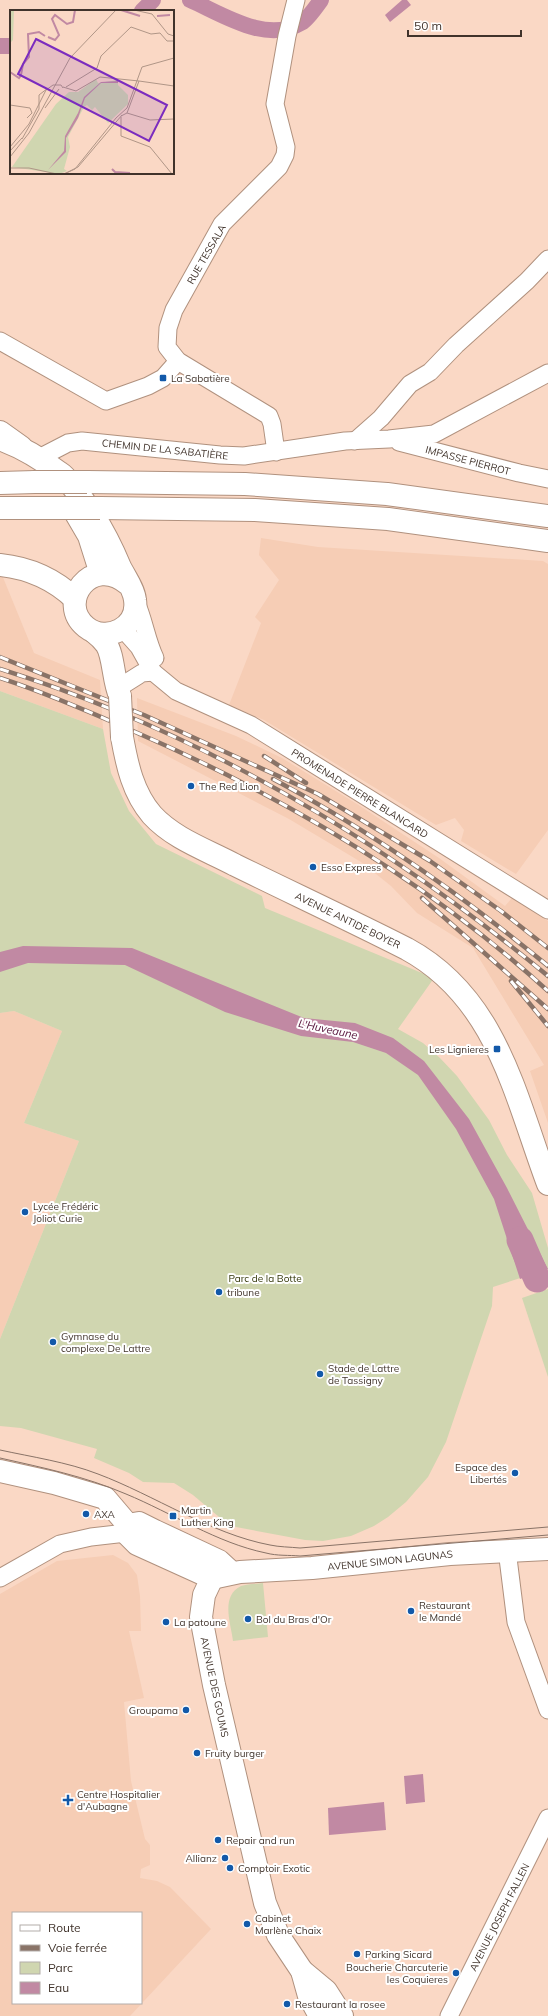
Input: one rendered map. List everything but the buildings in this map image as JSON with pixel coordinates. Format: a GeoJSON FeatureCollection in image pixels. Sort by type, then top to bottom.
{"type":"FeatureCollection","features":[{"type":"Feature","properties":{"kind":"main road"},"geometry":{"type":"LineString","coordinates":[[0,432],[29,453],[61,473],[84,500],[104,532],[132,592],[133,616],[122,629],[113,634],[95,633],[86,628],[79,620],[75,610],[75,599],[84,582],[91,576],[101,574],[115,576],[132,592]]}},
{"type":"Feature","properties":{"kind":"main road"},"geometry":{"type":"LineString","coordinates":[[0,439],[29,453],[72,506],[89,536],[101,574]]}},
{"type":"Feature","properties":{"kind":"main road"},"geometry":{"type":"LineString","coordinates":[[0,483],[87,482],[245,484],[387,494],[548,516]]}},
{"type":"Feature","properties":{"kind":"main road"},"geometry":{"type":"LineString","coordinates":[[0,508],[255,510],[388,519],[548,541]]}},
{"type":"Feature","properties":{"kind":"main road"},"geometry":{"type":"LineString","coordinates":[[0,565],[19,567],[39,574],[54,582],[75,599]]}},
{"type":"Feature","properties":{"kind":"main road","name":"AVENUE ANTIDE BOYER"},"geometry":{"type":"LineString","coordinates":[[122,629],[122,737],[126,761],[137,791],[152,814],[171,831],[247,871],[425,958],[453,982],[479,1016],[502,1059],[548,1184]]}},
{"type":"Feature","properties":{"kind":"main road","name":"AVENUE ANTIDE BOYER"},"geometry":{"type":"LineString","coordinates":[[95,633],[106,644],[111,654],[115,685],[122,691]]}},
{"type":"Feature","properties":{"kind":"main road"},"geometry":{"type":"LineString","coordinates":[[0,1471],[54,1483],[104,1498],[127,1529],[139,1523],[219,1561],[222,1576]]}},
{"type":"Feature","properties":{"kind":"main road","name":"AVENUE SIMON LAGUNAS"},"geometry":{"type":"LineString","coordinates":[[222,1576],[507,1550],[548,1549]]}},
{"type":"Feature","properties":{"kind":"main road","name":"AVENUE DES GOUMS"},"geometry":{"type":"LineString","coordinates":[[222,1576],[204,1595],[201,1617],[214,1685],[265,1903],[278,1935],[302,1971]]}},
{"type":"Feature","properties":{"kind":"main road"},"geometry":{"type":"LineString","coordinates":[[302,1971],[309,1996],[320,2016]]}},
{"type":"Feature","properties":{"kind":"main road"},"geometry":{"type":"LineString","coordinates":[[302,1971],[326,1991],[342,2016]]}},
{"type":"Feature","properties":{"kind":"street","name":"RUE TESSALA"},"geometry":{"type":"LineString","coordinates":[[276,452],[273,428],[269,416],[178,361],[168,347],[168,328],[174,310],[222,224],[279,167],[285,155],[286,147],[275,104],[289,28],[296,0]]}},
{"type":"Feature","properties":{"kind":"street"},"geometry":{"type":"LineString","coordinates":[[350,441],[381,418],[410,384],[430,372],[456,345],[527,281],[548,258]]}},
{"type":"Feature","properties":{"kind":"street"},"geometry":{"type":"LineString","coordinates":[[0,341],[106,401],[148,386],[163,378],[178,361]]}},
{"type":"Feature","properties":{"kind":"street","name":"CHEMIN DE LA SABATIÈRE"},"geometry":{"type":"LineString","coordinates":[[29,453],[82,441],[220,456],[244,456],[350,441],[389,439],[434,434],[548,373]]}},
{"type":"Feature","properties":{"kind":"street","name":"IMPASSE PIERROT"},"geometry":{"type":"LineString","coordinates":[[389,439],[519,473],[548,479]]}},
{"type":"Feature","properties":{"kind":"street"},"geometry":{"type":"LineString","coordinates":[[132,592],[142,615],[148,644],[168,686]]}},
{"type":"Feature","properties":{"kind":"street","name":"PROMENADE PIERRE BLANCARD"},"geometry":{"type":"LineString","coordinates":[[122,629],[139,647],[153,672],[168,686],[251,725],[548,910]]}},
{"type":"Feature","properties":{"kind":"street"},"geometry":{"type":"LineString","coordinates":[[122,691],[142,673],[153,672]]}},
{"type":"Feature","properties":{"kind":"street"},"geometry":{"type":"LineString","coordinates":[[0,1578],[60,1544],[127,1529]]}},
{"type":"Feature","properties":{"kind":"street"},"geometry":{"type":"LineString","coordinates":[[507,1550],[516,1622],[548,1710]]}},
{"type":"Feature","properties":{"kind":"street","name":"AVENUE JOSEPH FALLEN"},"geometry":{"type":"LineString","coordinates":[[449,2016],[548,1818]]}},
{"type":"Feature","properties":{"kind":"shaded area"},"geometry":{"type":"Polygon","coordinates":[[[261,538],[318,547],[543,561],[548,564],[548,830],[516,874],[461,841],[464,830],[455,818],[436,825],[264,720],[229,705],[261,623],[255,617],[279,580],[259,555],[261,538]]]}},
{"type":"Feature","properties":{"kind":"shaded area"},"geometry":{"type":"Polygon","coordinates":[[[0,574],[2,575],[34,653],[100,680],[103,729],[0,691],[0,574]]]}},
{"type":"Feature","properties":{"kind":"shaded area"},"geometry":{"type":"Polygon","coordinates":[[[137,698],[236,736],[282,758],[357,804],[439,858],[505,906],[512,898],[548,921],[548,1123],[530,1071],[544,1065],[473,948],[417,913],[391,886],[361,862],[289,819],[138,741],[137,698]]]}},
{"type":"Feature","properties":{"kind":"shaded area","name":"Lycée Frédéric Joliot Curie"},"geometry":{"type":"Polygon","coordinates":[[[14,1011],[62,1031],[24,1123],[79,1141],[0,1339],[0,1013],[14,1011]]]}},
{"type":"Feature","properties":{"kind":"shaded area","name":"Centre Hospitalier d'Aubagne"},"geometry":{"type":"Polygon","coordinates":[[[113,1555],[128,1563],[137,1575],[140,1596],[141,1631],[129,1631],[144,1698],[124,1702],[131,1781],[145,1839],[150,1845],[150,1865],[141,1869],[140,1878],[157,1881],[170,1887],[211,1929],[142,2003],[142,1912],[12,1912],[12,2004],[141,2004],[130,2016],[0,2016],[0,1594],[57,1561],[113,1555]]]}},
{"type":"Feature","properties":{"kind":"green space","name":"Parc de la Botte"},"geometry":{"type":"Polygon","coordinates":[[[0,691],[103,729],[111,773],[129,811],[156,844],[262,896],[265,908],[434,978],[398,1029],[423,1043],[457,1076],[489,1120],[507,1155],[532,1193],[548,1248],[548,1269],[493,1287],[492,1306],[446,1442],[428,1477],[406,1502],[388,1517],[374,1526],[351,1536],[323,1541],[305,1540],[236,1527],[225,1522],[193,1495],[174,1483],[143,1482],[129,1473],[94,1458],[97,1449],[21,1428],[0,1426],[0,1339],[79,1141],[24,1123],[62,1031],[14,1011],[0,1013],[0,691]]]}},
{"type":"Feature","properties":{"kind":"green space"},"geometry":{"type":"Polygon","coordinates":[[[548,1289],[548,1377],[522,1298],[548,1289]]]}},
{"type":"Feature","properties":{"kind":"green space","name":"Bol du Bras d'Or"},"geometry":{"type":"Polygon","coordinates":[[[263,1583],[268,1637],[233,1641],[228,1611],[231,1596],[241,1586],[263,1583]]]}},
{"type":"Feature","properties":{"kind":"water"},"geometry":{"type":"Polygon","coordinates":[[[402,0],[407,0],[411,5],[390,22],[385,15],[402,0]]]}},
{"type":"Feature","properties":{"kind":"water"},"geometry":{"type":"Polygon","coordinates":[[[23,946],[132,948],[304,1018],[355,1023],[393,1038],[424,1061],[469,1119],[507,1188],[548,1269],[520,1279],[494,1199],[456,1129],[418,1075],[386,1053],[353,1042],[301,1036],[225,1012],[125,965],[28,963],[0,972],[0,952],[23,946]]]}},
{"type":"Feature","properties":{"kind":"water"},"geometry":{"type":"Polygon","coordinates":[[[423,1774],[425,1802],[406,1804],[404,1776],[423,1774]]]}},
{"type":"Feature","properties":{"kind":"water"},"geometry":{"type":"Polygon","coordinates":[[[384,1802],[386,1830],[329,1835],[328,1808],[384,1802]]]}},
{"type":"Feature","properties":{"kind":"waterway"},"geometry":{"type":"LineString","coordinates":[[143,10],[153,0]]}},
{"type":"Feature","properties":{"kind":"waterway"},"geometry":{"type":"LineString","coordinates":[[190,0],[244,25],[259,29],[273,30],[287,29],[301,23],[309,16],[321,0]]}},
{"type":"Feature","properties":{"kind":"waterway"},"geometry":{"type":"LineString","coordinates":[[0,46],[10,46]]}},
{"type":"Feature","properties":{"kind":"waterway","name":"L'Huveaune"},"geometry":{"type":"LineString","coordinates":[[520,1240],[537,1279]]}},
{"type":"Feature","properties":{"kind":"tram line"},"geometry":{"type":"LineString","coordinates":[[0,1450],[62,1463],[98,1474],[226,1532],[248,1540],[277,1546],[300,1548],[548,1527]]}},
{"type":"Feature","properties":{"kind":"tram line"},"geometry":{"type":"LineString","coordinates":[[0,1458],[95,1482],[143,1502],[212,1535],[248,1548],[274,1555],[300,1556],[548,1535]]}},
{"type":"Feature","properties":{"kind":"railway"},"geometry":{"type":"LineString","coordinates":[[0,657],[144,715],[318,794],[430,861],[501,911],[548,948]]}},
{"type":"Feature","properties":{"kind":"railway"},"geometry":{"type":"LineString","coordinates":[[0,669],[75,695],[148,725],[219,758],[289,796],[422,880],[486,927],[548,976]]}},
{"type":"Feature","properties":{"kind":"railway"},"geometry":{"type":"LineString","coordinates":[[0,678],[51,696],[189,756],[298,813],[351,844],[453,913],[502,951],[548,991]]}},
{"type":"Feature","properties":{"kind":"railway"},"geometry":{"type":"LineString","coordinates":[[264,756],[306,783]]}},
{"type":"Feature","properties":{"kind":"railway"},"geometry":{"type":"LineString","coordinates":[[273,779],[345,820],[415,865],[483,914],[548,966]]}},
{"type":"Feature","properties":{"kind":"railway"},"geometry":{"type":"LineString","coordinates":[[422,898],[548,1009]]}},
{"type":"Feature","properties":{"kind":"railway"},"geometry":{"type":"LineString","coordinates":[[511,981],[548,1026]]}},
{"type":"Feature","properties":{"kind":"place","name":"La Sabatière"},"geometry":{"type":"Point","coordinates":[163,378]}},
{"type":"Feature","properties":{"kind":"place","name":"The Red Lion"},"geometry":{"type":"Point","coordinates":[191,786]}},
{"type":"Feature","properties":{"kind":"place","name":"Esso Express"},"geometry":{"type":"Point","coordinates":[313,867]}},
{"type":"Feature","properties":{"kind":"place","name":"Les Lignieres"},"geometry":{"type":"Point","coordinates":[497,1049]}},
{"type":"Feature","properties":{"kind":"place","name":"Lycée Frédéric Joliot Curie"},"geometry":{"type":"Point","coordinates":[25,1212]}},
{"type":"Feature","properties":{"kind":"place","name":"tribune"},"geometry":{"type":"Point","coordinates":[219,1292]}},
{"type":"Feature","properties":{"kind":"place","name":"Gymnase du complexe De Lattre"},"geometry":{"type":"Point","coordinates":[53,1342]}},
{"type":"Feature","properties":{"kind":"place","name":"Stade de Lattre de Tassigny"},"geometry":{"type":"Point","coordinates":[320,1374]}},
{"type":"Feature","properties":{"kind":"place","name":"Espace des Libertés"},"geometry":{"type":"Point","coordinates":[515,1473]}},
{"type":"Feature","properties":{"kind":"place","name":"AXA"},"geometry":{"type":"Point","coordinates":[86,1514]}},
{"type":"Feature","properties":{"kind":"place","name":"Martin Luther King"},"geometry":{"type":"Point","coordinates":[173,1516]}},
{"type":"Feature","properties":{"kind":"place","name":"Restaurant le Mandé"},"geometry":{"type":"Point","coordinates":[411,1611]}},
{"type":"Feature","properties":{"kind":"place","name":"Bol du Bras d'Or"},"geometry":{"type":"Point","coordinates":[248,1619]}},
{"type":"Feature","properties":{"kind":"place","name":"La patoune"},"geometry":{"type":"Point","coordinates":[166,1622]}},
{"type":"Feature","properties":{"kind":"place","name":"Groupama"},"geometry":{"type":"Point","coordinates":[186,1710]}},
{"type":"Feature","properties":{"kind":"place","name":"Fruity burger"},"geometry":{"type":"Point","coordinates":[197,1753]}},
{"type":"Feature","properties":{"kind":"place","name":"Centre Hospitalier d'Aubagne"},"geometry":{"type":"Point","coordinates":[68,1800]}},
{"type":"Feature","properties":{"kind":"place","name":"Repair and run"},"geometry":{"type":"Point","coordinates":[218,1840]}},
{"type":"Feature","properties":{"kind":"place","name":"Allianz"},"geometry":{"type":"Point","coordinates":[225,1858]}},
{"type":"Feature","properties":{"kind":"place","name":"Comptoir Exotic"},"geometry":{"type":"Point","coordinates":[230,1868]}},
{"type":"Feature","properties":{"kind":"place","name":"Cabinet Marlène Chaix"},"geometry":{"type":"Point","coordinates":[247,1924]}},
{"type":"Feature","properties":{"kind":"place","name":"Parking Sicard"},"geometry":{"type":"Point","coordinates":[357,1954]}},
{"type":"Feature","properties":{"kind":"place","name":"Boucherie Charcuterie les Coquieres"},"geometry":{"type":"Point","coordinates":[456,1973]}},
{"type":"Feature","properties":{"kind":"place","name":"Restaurant la rosee"},"geometry":{"type":"Point","coordinates":[287,2004]}}]}
